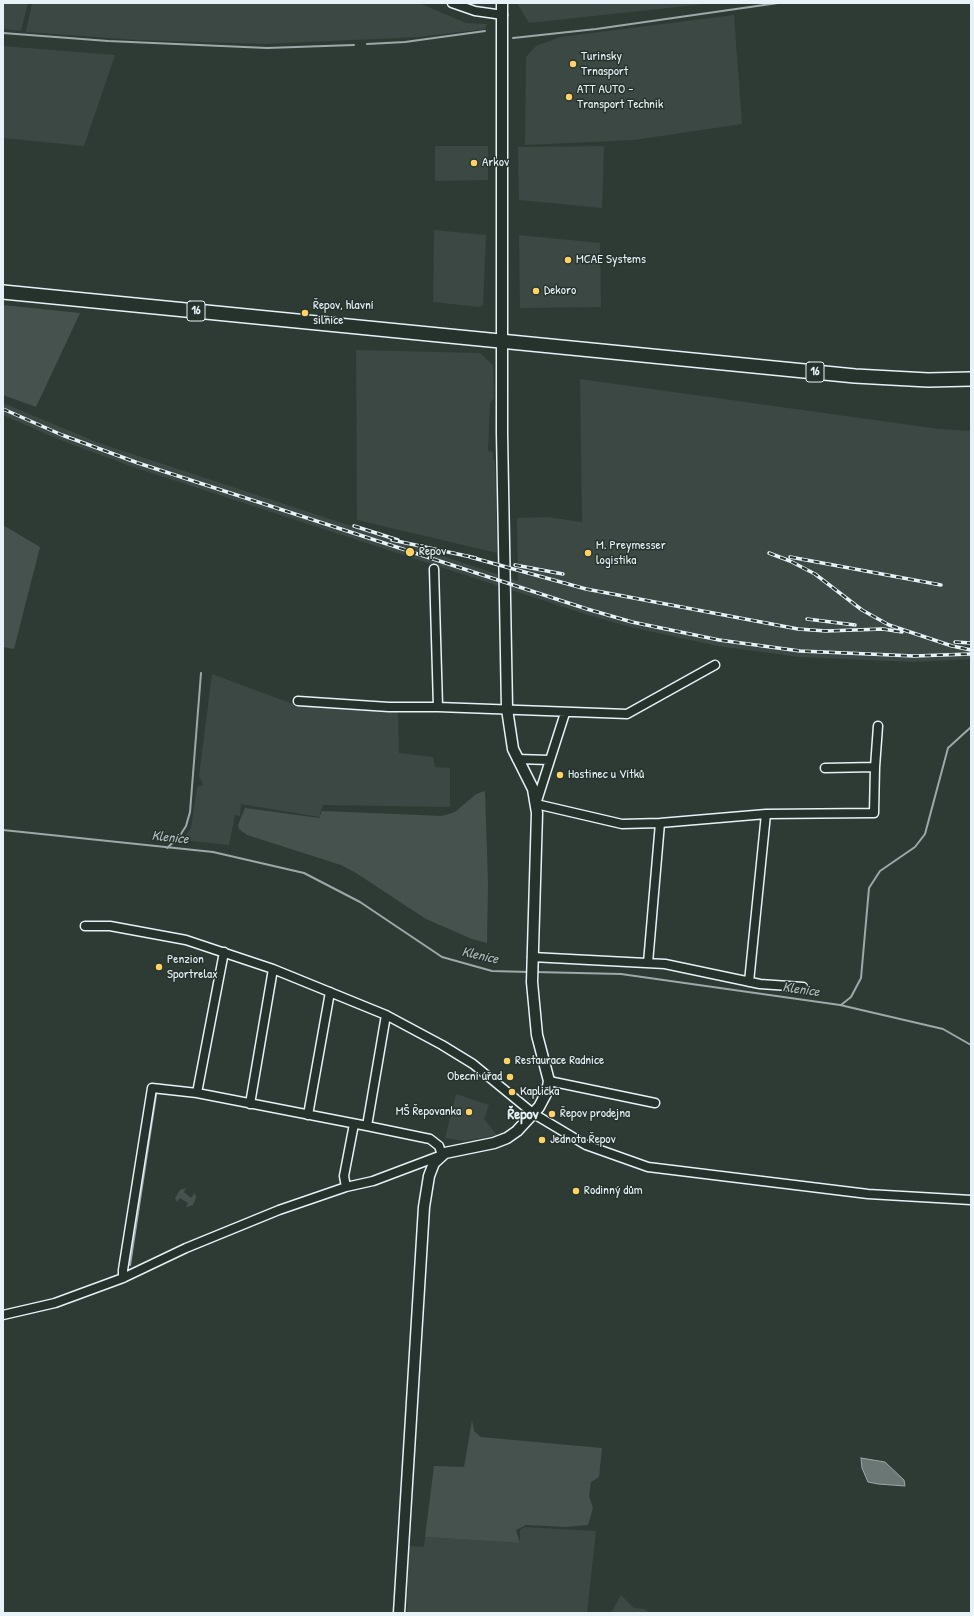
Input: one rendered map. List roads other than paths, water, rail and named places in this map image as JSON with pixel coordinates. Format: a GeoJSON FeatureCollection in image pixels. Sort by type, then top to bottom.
{"type":"FeatureCollection","features":[{"type":"Feature","properties":{"kind":"main road","name":"16"},"geometry":{"type":"LineString","coordinates":[[3,292],[503,340],[855,376],[928,380],[971,379]]}},
{"type":"Feature","properties":{"kind":"street"},"geometry":{"type":"LineString","coordinates":[[452,3],[475,11],[503,15]]}},
{"type":"Feature","properties":{"kind":"street"},"geometry":{"type":"LineString","coordinates":[[3,1315],[55,1303],[123,1278],[186,1248],[279,1210],[346,1187],[373,1181],[454,1150],[501,1141],[517,1131],[534,1114],[547,1092],[549,1081],[537,1034],[532,982],[536,804],[533,789],[517,759],[510,736],[507,709],[504,582],[502,3]]}},
{"type":"Feature","properties":{"kind":"street"},"geometry":{"type":"LineString","coordinates":[[434,569],[438,706]]}},
{"type":"Feature","properties":{"kind":"street"},"geometry":{"type":"LineString","coordinates":[[298,701],[389,707],[438,706],[565,713],[627,714],[715,665]]}},
{"type":"Feature","properties":{"kind":"street"},"geometry":{"type":"LineString","coordinates":[[536,804],[565,713]]}},
{"type":"Feature","properties":{"kind":"street"},"geometry":{"type":"LineString","coordinates":[[536,804],[622,824],[660,823],[766,814],[874,813],[878,726]]}},
{"type":"Feature","properties":{"kind":"street"},"geometry":{"type":"LineString","coordinates":[[517,759],[549,760]]}},
{"type":"Feature","properties":{"kind":"street"},"geometry":{"type":"LineString","coordinates":[[825,768],[875,767]]}},
{"type":"Feature","properties":{"kind":"street"},"geometry":{"type":"LineString","coordinates":[[749,982],[766,814]]}},
{"type":"Feature","properties":{"kind":"street"},"geometry":{"type":"LineString","coordinates":[[648,963],[660,823]]}},
{"type":"Feature","properties":{"kind":"street"},"geometry":{"type":"LineString","coordinates":[[85,926],[110,926],[186,940],[273,968],[386,1015],[442,1044],[473,1064],[534,1114],[586,1144],[648,1167],[868,1194],[971,1200]]}},
{"type":"Feature","properties":{"kind":"street"},"geometry":{"type":"LineString","coordinates":[[196,1093],[224,952]]}},
{"type":"Feature","properties":{"kind":"street"},"geometry":{"type":"LineString","coordinates":[[532,960],[665,964],[749,982],[803,987]]}},
{"type":"Feature","properties":{"kind":"street"},"geometry":{"type":"LineString","coordinates":[[250,1104],[273,968]]}},
{"type":"Feature","properties":{"kind":"street"},"geometry":{"type":"LineString","coordinates":[[308,1115],[330,992]]}},
{"type":"Feature","properties":{"kind":"street"},"geometry":{"type":"LineString","coordinates":[[367,1126],[386,1015]]}},
{"type":"Feature","properties":{"kind":"street"},"geometry":{"type":"LineString","coordinates":[[549,1081],[655,1103]]}},
{"type":"Feature","properties":{"kind":"street"},"geometry":{"type":"LineString","coordinates":[[123,1278],[122,1270],[152,1088],[196,1093],[367,1126],[430,1140],[439,1146],[442,1155]]}},
{"type":"Feature","properties":{"kind":"street"},"geometry":{"type":"LineString","coordinates":[[346,1187],[344,1176],[354,1124]]}},
{"type":"Feature","properties":{"kind":"street"},"geometry":{"type":"LineString","coordinates":[[399,1613],[424,1207],[429,1176],[434,1163],[442,1155]]}},
{"type":"Feature","properties":{"kind":"waterway"},"geometry":{"type":"LineString","coordinates":[[513,38],[596,29],[778,3]]}},
{"type":"Feature","properties":{"kind":"waterway"},"geometry":{"type":"LineString","coordinates":[[367,44],[405,42],[485,31]]}},
{"type":"Feature","properties":{"kind":"waterway"},"geometry":{"type":"LineString","coordinates":[[3,33],[108,41],[267,48],[354,45]]}},
{"type":"Feature","properties":{"kind":"waterway"},"geometry":{"type":"LineString","coordinates":[[167,848],[179,837],[186,826],[190,812],[201,673]]}},
{"type":"Feature","properties":{"kind":"waterway"},"geometry":{"type":"LineString","coordinates":[[841,1005],[851,997],[861,978],[869,888],[880,871],[915,847],[925,834],[948,748],[971,727]]}},
{"type":"Feature","properties":{"kind":"waterway","name":"Klenice"},"geometry":{"type":"LineString","coordinates":[[3,830],[213,852],[304,873],[360,902],[442,957],[492,971],[529,972]]}},
{"type":"Feature","properties":{"kind":"waterway","name":"Klenice"},"geometry":{"type":"LineString","coordinates":[[535,972],[621,974],[840,1005],[943,1029],[971,1045]]}},
{"type":"Feature","properties":{"kind":"waterway"},"geometry":{"type":"LineString","coordinates":[[130,1265],[156,1095]]}},
{"type":"Feature","properties":{"kind":"railway"},"geometry":{"type":"LineString","coordinates":[[3,409],[62,435],[138,463],[587,609],[632,622],[719,640],[800,651],[914,656],[971,654]]}},
{"type":"Feature","properties":{"kind":"railway"},"geometry":{"type":"LineString","coordinates":[[354,526],[398,540]]}},
{"type":"Feature","properties":{"kind":"railway"},"geometry":{"type":"LineString","coordinates":[[392,540],[476,558]]}},
{"type":"Feature","properties":{"kind":"railway"},"geometry":{"type":"LineString","coordinates":[[769,553],[790,561],[815,574],[862,610],[889,625],[952,646],[971,650]]}},
{"type":"Feature","properties":{"kind":"railway"},"geometry":{"type":"LineString","coordinates":[[470,557],[586,589],[798,629],[826,631],[883,629],[902,632]]}},
{"type":"Feature","properties":{"kind":"railway"},"geometry":{"type":"LineString","coordinates":[[790,557],[941,585]]}},
{"type":"Feature","properties":{"kind":"railway"},"geometry":{"type":"LineString","coordinates":[[515,565],[563,574]]}},
{"type":"Feature","properties":{"kind":"railway"},"geometry":{"type":"LineString","coordinates":[[807,619],[855,625]]}},
{"type":"Feature","properties":{"kind":"railway"},"geometry":{"type":"LineString","coordinates":[[955,642],[971,643]]}},
{"type":"Feature","properties":{"kind":"place","name":"Turinsky Trnasport"},"geometry":{"type":"Point","coordinates":[573,64]}},
{"type":"Feature","properties":{"kind":"place","name":"ATT AUTO - Transport Technik"},"geometry":{"type":"Point","coordinates":[569,97]}},
{"type":"Feature","properties":{"kind":"place","name":"Arkov"},"geometry":{"type":"Point","coordinates":[474,163]}},
{"type":"Feature","properties":{"kind":"place","name":"MCAE Systems"},"geometry":{"type":"Point","coordinates":[568,260]}},
{"type":"Feature","properties":{"kind":"place","name":"Dekoro"},"geometry":{"type":"Point","coordinates":[536,291]}},
{"type":"Feature","properties":{"kind":"place","name":"Řepov, hlavní silnice"},"geometry":{"type":"Point","coordinates":[305,313]}},
{"type":"Feature","properties":{"kind":"place","name":"Řepov"},"geometry":{"type":"Point","coordinates":[410,552]}},
{"type":"Feature","properties":{"kind":"place","name":"M. Preymesser logistika"},"geometry":{"type":"Point","coordinates":[588,553]}},
{"type":"Feature","properties":{"kind":"place","name":"Hostinec u Vítků"},"geometry":{"type":"Point","coordinates":[560,775]}},
{"type":"Feature","properties":{"kind":"place","name":"Penzion Sportrelax"},"geometry":{"type":"Point","coordinates":[159,967]}},
{"type":"Feature","properties":{"kind":"place","name":"Restaurace Radnice"},"geometry":{"type":"Point","coordinates":[507,1061]}},
{"type":"Feature","properties":{"kind":"place","name":"Obecní úřad"},"geometry":{"type":"Point","coordinates":[510,1077]}},
{"type":"Feature","properties":{"kind":"place","name":"Kaplička"},"geometry":{"type":"Point","coordinates":[512,1092]}},
{"type":"Feature","properties":{"kind":"place","name":"MŠ Řepovanka"},"geometry":{"type":"Point","coordinates":[469,1112]}},
{"type":"Feature","properties":{"kind":"place","name":"Řepov prodejna"},"geometry":{"type":"Point","coordinates":[552,1114]}},
{"type":"Feature","properties":{"kind":"place","name":"Jednota Řepov"},"geometry":{"type":"Point","coordinates":[542,1140]}},
{"type":"Feature","properties":{"kind":"place","name":"Rodinný dům"},"geometry":{"type":"Point","coordinates":[576,1191]}},
{"type":"Feature","properties":{"kind":"district","name":"Řepov"},"geometry":{"type":"Point","coordinates":[523,1115]}}]}
